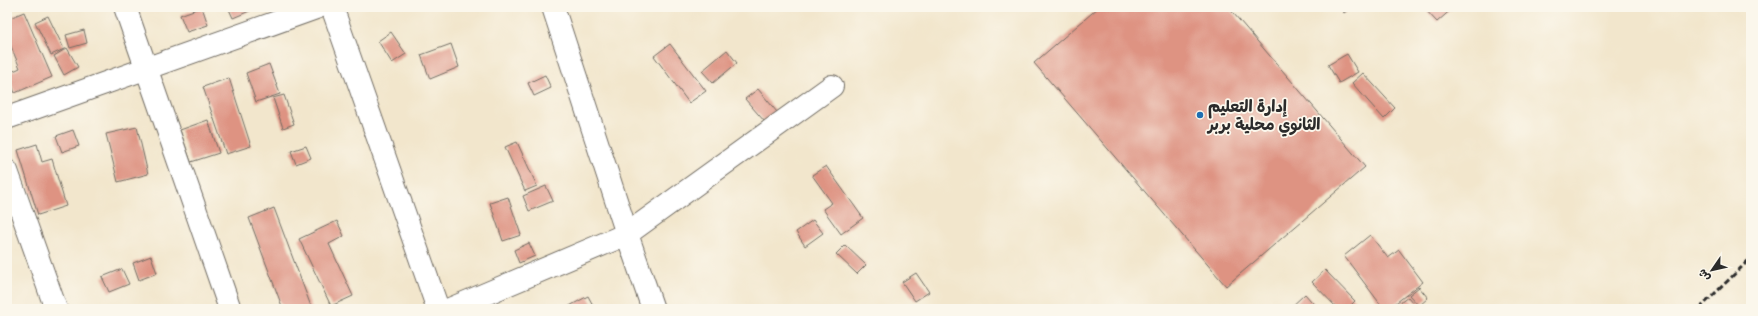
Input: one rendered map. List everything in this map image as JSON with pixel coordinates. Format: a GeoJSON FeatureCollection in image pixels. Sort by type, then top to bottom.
{"type":"FeatureCollection","features":[{"type":"Feature","properties":{"kind":"street"},"geometry":{"type":"LineString","coordinates":[[125,7],[230,309]]}},
{"type":"Feature","properties":{"kind":"street"},"geometry":{"type":"LineString","coordinates":[[7,118],[319,7]]}},
{"type":"Feature","properties":{"kind":"street"},"geometry":{"type":"LineString","coordinates":[[332,7],[438,309]]}},
{"type":"Feature","properties":{"kind":"street"},"geometry":{"type":"LineString","coordinates":[[553,7],[653,309]]}},
{"type":"Feature","properties":{"kind":"street"},"geometry":{"type":"LineString","coordinates":[[450,309],[627,234],[832,86]]}},
{"type":"Feature","properties":{"kind":"street"},"geometry":{"type":"LineString","coordinates":[[7,171],[56,309]]}},
{"type":"Feature","properties":{"kind":"building"},"geometry":{"type":"Polygon","coordinates":[[[202,7],[208,25],[187,32],[180,15],[202,7]]]}},
{"type":"Feature","properties":{"kind":"building"},"geometry":{"type":"Polygon","coordinates":[[[228,7],[259,7],[233,18],[228,7]]]}},
{"type":"Feature","properties":{"kind":"building"},"geometry":{"type":"Polygon","coordinates":[[[509,7],[518,7],[510,10],[509,7]]]}},
{"type":"Feature","properties":{"kind":"building","name":"إدارة التعليم الثانوي محلية بربر"},"geometry":{"type":"Polygon","coordinates":[[[1099,7],[1228,7],[1365,167],[1226,286],[1034,63],[1099,7]]]}},
{"type":"Feature","properties":{"kind":"building"},"geometry":{"type":"Polygon","coordinates":[[[1339,7],[1352,7],[1344,13],[1339,7]]]}},
{"type":"Feature","properties":{"kind":"building"},"geometry":{"type":"Polygon","coordinates":[[[1423,7],[1454,7],[1437,22],[1423,7]]]}},
{"type":"Feature","properties":{"kind":"building"},"geometry":{"type":"Polygon","coordinates":[[[24,12],[52,77],[15,93],[7,74],[20,68],[7,37],[7,19],[24,12]]]}},
{"type":"Feature","properties":{"kind":"building"},"geometry":{"type":"Polygon","coordinates":[[[48,16],[64,49],[51,55],[35,22],[48,16]]]}},
{"type":"Feature","properties":{"kind":"building"},"geometry":{"type":"Polygon","coordinates":[[[84,30],[87,43],[70,48],[66,35],[84,30]]]}},
{"type":"Feature","properties":{"kind":"building"},"geometry":{"type":"Polygon","coordinates":[[[391,32],[406,54],[392,63],[378,41],[391,32]]]}},
{"type":"Feature","properties":{"kind":"building"},"geometry":{"type":"Polygon","coordinates":[[[451,44],[459,67],[430,79],[421,55],[451,44]]]}},
{"type":"Feature","properties":{"kind":"building"},"geometry":{"type":"Polygon","coordinates":[[[670,44],[706,91],[689,103],[654,56],[670,44]]]}},
{"type":"Feature","properties":{"kind":"building"},"geometry":{"type":"Polygon","coordinates":[[[67,48],[78,67],[64,75],[54,56],[67,48]]]}},
{"type":"Feature","properties":{"kind":"building"},"geometry":{"type":"Polygon","coordinates":[[[727,50],[737,63],[713,83],[702,71],[727,50]]]}},
{"type":"Feature","properties":{"kind":"building"},"geometry":{"type":"Polygon","coordinates":[[[1347,54],[1358,72],[1339,83],[1328,65],[1347,54]]]}},
{"type":"Feature","properties":{"kind":"building"},"geometry":{"type":"Polygon","coordinates":[[[269,64],[280,94],[256,102],[246,73],[269,64]]]}},
{"type":"Feature","properties":{"kind":"building"},"geometry":{"type":"Polygon","coordinates":[[[1363,73],[1395,108],[1384,119],[1352,83],[1363,73]]]}},
{"type":"Feature","properties":{"kind":"building"},"geometry":{"type":"Polygon","coordinates":[[[545,75],[551,88],[534,96],[528,83],[545,75]]]}},
{"type":"Feature","properties":{"kind":"building"},"geometry":{"type":"Polygon","coordinates":[[[229,78],[251,146],[226,154],[203,87],[229,78]]]}},
{"type":"Feature","properties":{"kind":"building"},"geometry":{"type":"Polygon","coordinates":[[[758,89],[777,112],[765,122],[745,99],[758,89]]]}},
{"type":"Feature","properties":{"kind":"building"},"geometry":{"type":"Polygon","coordinates":[[[284,95],[294,124],[283,128],[273,98],[284,95]]]}},
{"type":"Feature","properties":{"kind":"building"},"geometry":{"type":"Polygon","coordinates":[[[208,120],[219,153],[191,162],[180,130],[208,120]]]}},
{"type":"Feature","properties":{"kind":"building"},"geometry":{"type":"Polygon","coordinates":[[[137,127],[148,174],[118,182],[106,134],[137,127]]]}},
{"type":"Feature","properties":{"kind":"building"},"geometry":{"type":"Polygon","coordinates":[[[73,130],[79,146],[62,152],[56,136],[73,130]]]}},
{"type":"Feature","properties":{"kind":"building"},"geometry":{"type":"Polygon","coordinates":[[[517,142],[537,186],[525,191],[505,147],[517,142]]]}},
{"type":"Feature","properties":{"kind":"building"},"geometry":{"type":"Polygon","coordinates":[[[37,144],[42,162],[52,159],[66,206],[38,215],[18,150],[37,144]]]}},
{"type":"Feature","properties":{"kind":"building"},"geometry":{"type":"Polygon","coordinates":[[[306,146],[311,158],[296,164],[291,151],[306,146]]]}},
{"type":"Feature","properties":{"kind":"building"},"geometry":{"type":"Polygon","coordinates":[[[826,166],[863,218],[841,234],[823,209],[832,203],[812,175],[826,166]]]}},
{"type":"Feature","properties":{"kind":"building"},"geometry":{"type":"Polygon","coordinates":[[[546,186],[553,201],[529,211],[523,196],[546,186]]]}},
{"type":"Feature","properties":{"kind":"building"},"geometry":{"type":"Polygon","coordinates":[[[508,197],[521,235],[503,241],[490,203],[508,197]]]}},
{"type":"Feature","properties":{"kind":"building"},"geometry":{"type":"Polygon","coordinates":[[[274,208],[312,309],[283,309],[249,218],[274,208]]]}},
{"type":"Feature","properties":{"kind":"building"},"geometry":{"type":"Polygon","coordinates":[[[813,220],[823,233],[805,246],[796,232],[813,220]]]}},
{"type":"Feature","properties":{"kind":"building"},"geometry":{"type":"Polygon","coordinates":[[[337,221],[344,236],[329,244],[353,296],[331,306],[299,239],[337,221]]]}},
{"type":"Feature","properties":{"kind":"building"},"geometry":{"type":"Polygon","coordinates":[[[1370,235],[1388,258],[1399,250],[1423,282],[1388,309],[1384,309],[1344,256],[1370,235]]]}},
{"type":"Feature","properties":{"kind":"building"},"geometry":{"type":"Polygon","coordinates":[[[529,243],[535,256],[519,263],[514,250],[529,243]]]}},
{"type":"Feature","properties":{"kind":"building"},"geometry":{"type":"Polygon","coordinates":[[[845,245],[866,265],[857,274],[836,254],[845,245]]]}},
{"type":"Feature","properties":{"kind":"building"},"geometry":{"type":"Polygon","coordinates":[[[151,256],[157,273],[139,280],[133,263],[151,256]]]}},
{"type":"Feature","properties":{"kind":"building"},"geometry":{"type":"Polygon","coordinates":[[[122,269],[129,284],[109,292],[102,277],[122,269]]]}},
{"type":"Feature","properties":{"kind":"building"},"geometry":{"type":"Polygon","coordinates":[[[1325,270],[1355,301],[1347,309],[1338,309],[1312,282],[1325,270]]]}},
{"type":"Feature","properties":{"kind":"building"},"geometry":{"type":"Polygon","coordinates":[[[916,273],[929,292],[915,301],[902,282],[916,273]]]}},
{"type":"Feature","properties":{"kind":"building"},"geometry":{"type":"Polygon","coordinates":[[[1419,287],[1428,298],[1419,306],[1409,295],[1419,287]]]}},
{"type":"Feature","properties":{"kind":"building"},"geometry":{"type":"Polygon","coordinates":[[[1305,294],[1318,309],[1289,309],[1305,294]]]}},
{"type":"Feature","properties":{"kind":"building"},"geometry":{"type":"Polygon","coordinates":[[[588,296],[595,309],[564,309],[588,296]]]}},
{"type":"Feature","properties":{"kind":"building"},"geometry":{"type":"Polygon","coordinates":[[[1408,297],[1417,308],[1416,309],[1392,309],[1408,297]]]}},
{"type":"Feature","properties":{"kind":"railway"},"geometry":{"type":"LineString","coordinates":[[1699,309],[1751,258]]}},
{"type":"Feature","properties":{"kind":"place","name":"إدارة التعليم الثانوي محلية بربر"},"geometry":{"type":"Point","coordinates":[1200,115]}}]}
